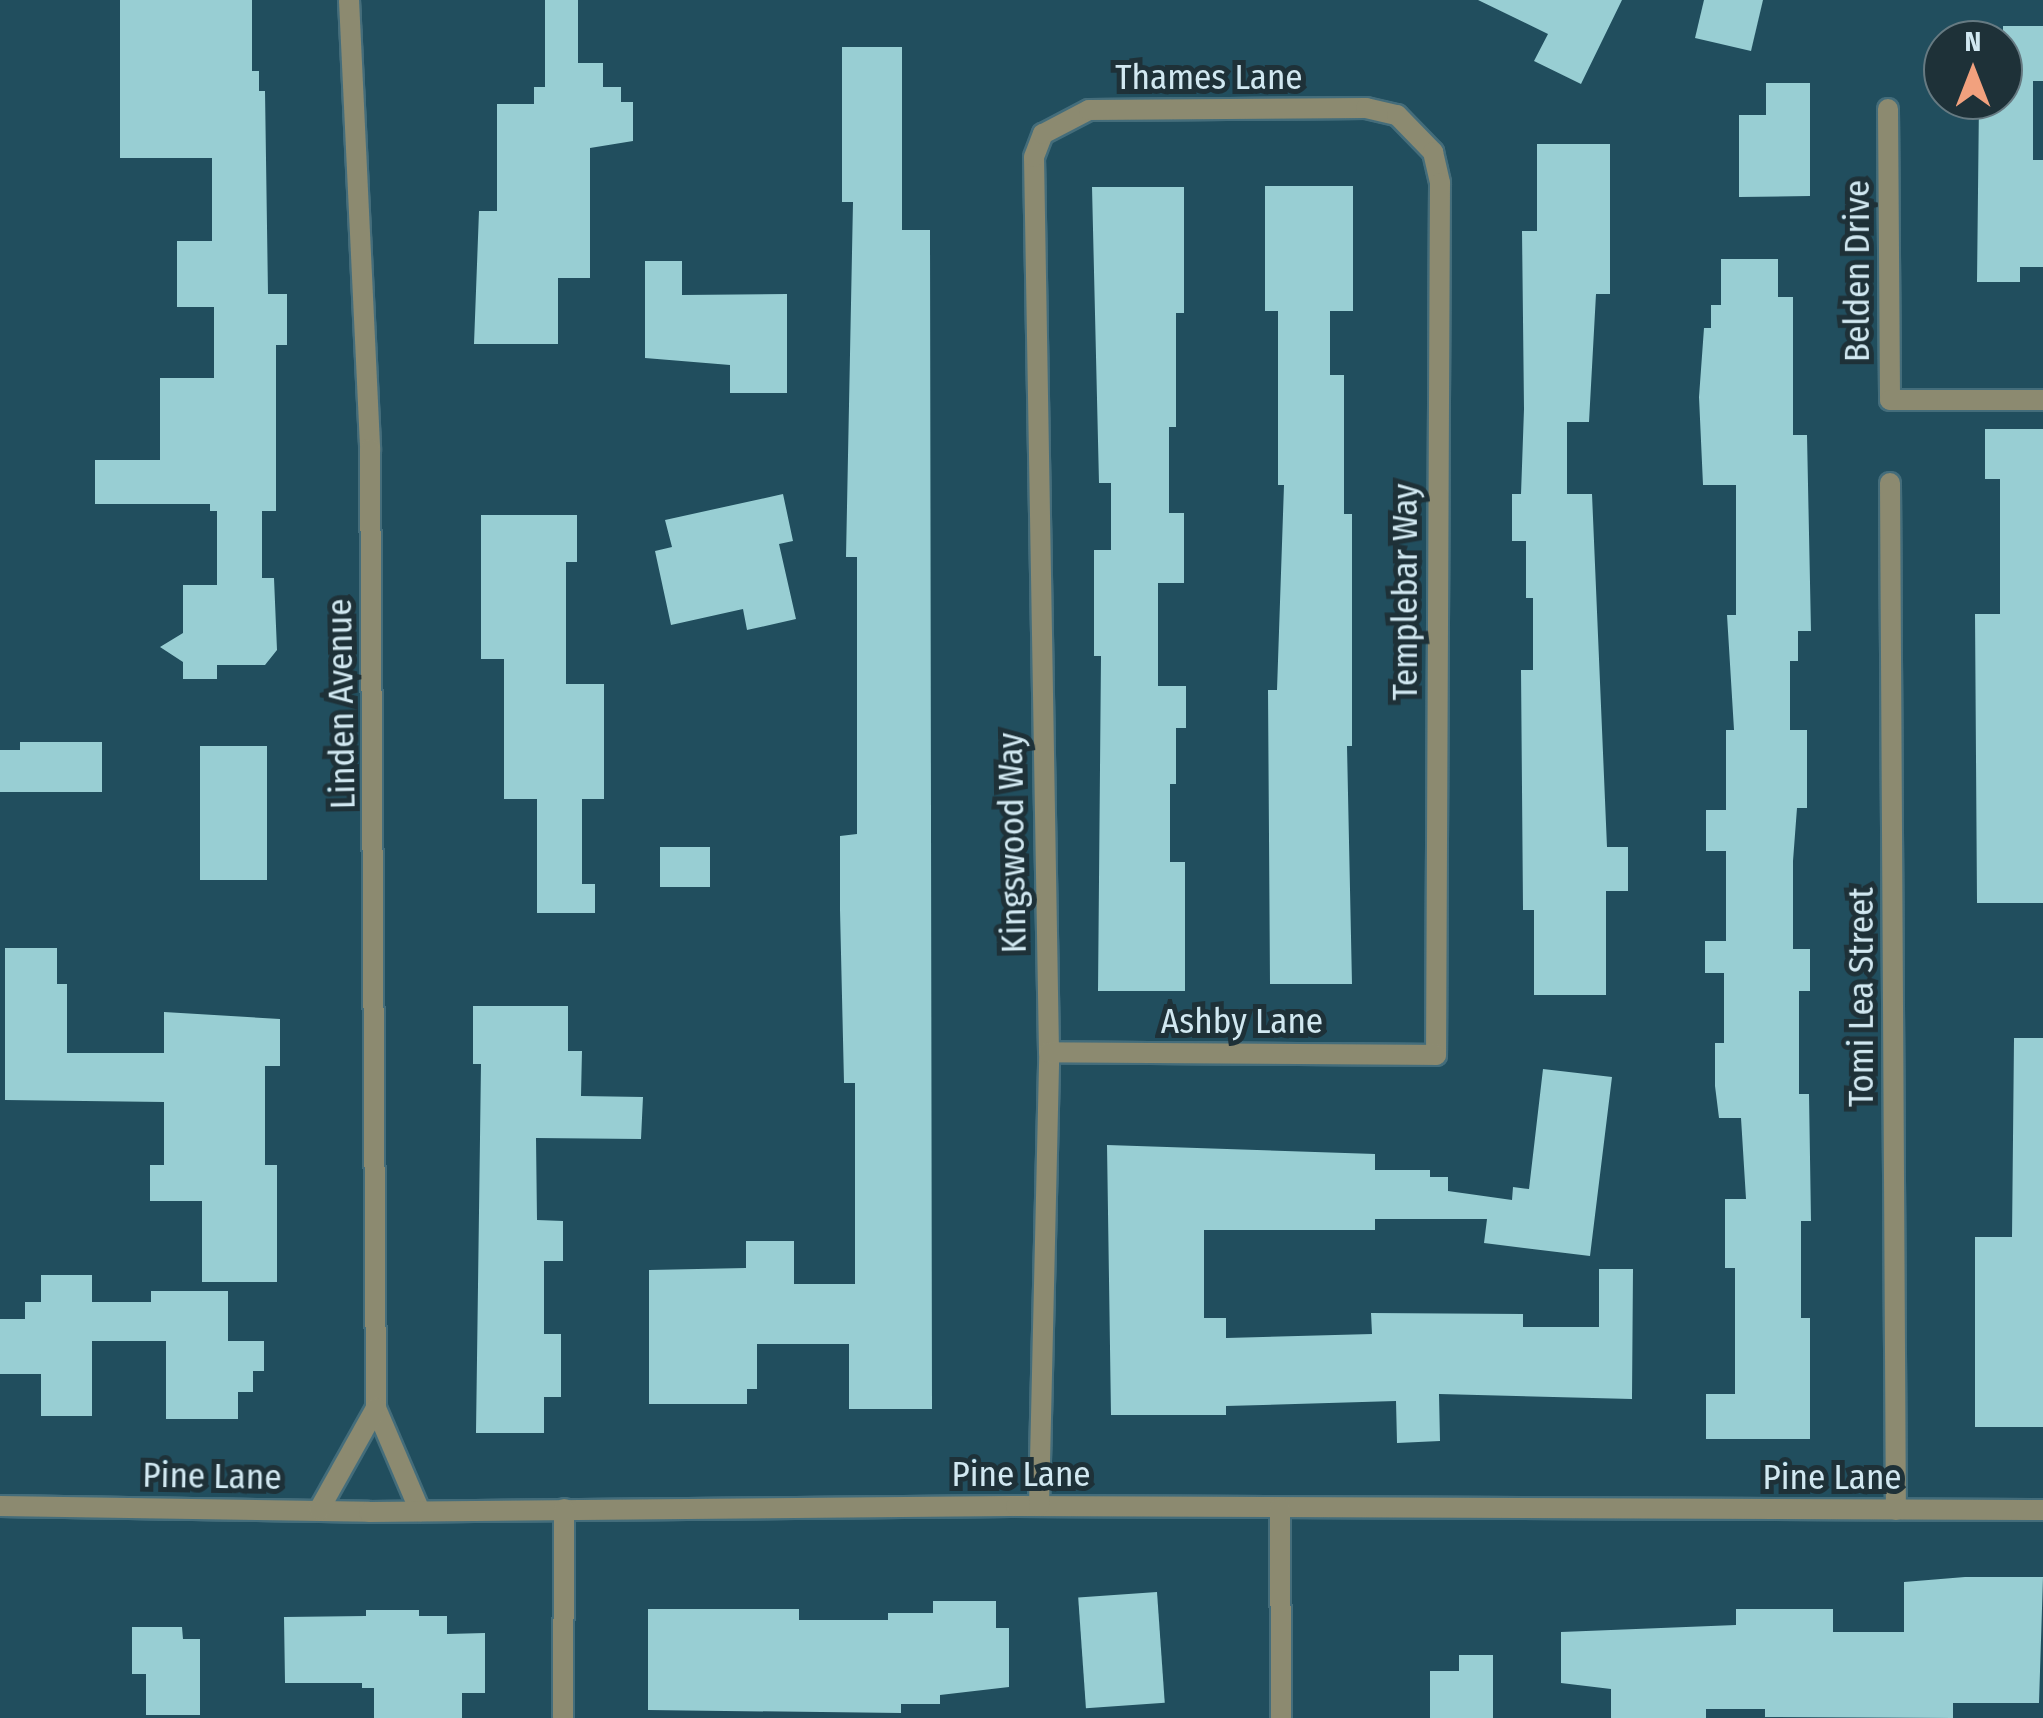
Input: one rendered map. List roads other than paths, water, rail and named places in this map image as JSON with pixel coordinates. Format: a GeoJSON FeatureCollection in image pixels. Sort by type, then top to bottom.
{"type":"FeatureCollection","features":[{"type":"Feature","properties":{"kind":"street","name":"Linden Avenue"},"geometry":{"type":"LineString","coordinates":[[349,0],[370,469],[376,1408],[420,1511]]}},
{"type":"Feature","properties":{"kind":"street","name":"Thames Lane"},"geometry":{"type":"LineString","coordinates":[[1031,179],[1043,134],[1089,110],[1366,108],[1397,115],[1421,134]]}},
{"type":"Feature","properties":{"kind":"street","name":"Belden Drive"},"geometry":{"type":"LineString","coordinates":[[1888,109],[1890,400],[2043,400]]}},
{"type":"Feature","properties":{"kind":"street","name":"Templebar Way"},"geometry":{"type":"LineString","coordinates":[[1421,134],[1440,183],[1436,1055]]}},
{"type":"Feature","properties":{"kind":"street","name":"Kingswood Way"},"geometry":{"type":"LineString","coordinates":[[1031,179],[1049,1052],[1039,1506]]}},
{"type":"Feature","properties":{"kind":"street","name":"Tomi Lea Street"},"geometry":{"type":"LineString","coordinates":[[1890,483],[1896,1510]]}},
{"type":"Feature","properties":{"kind":"street","name":"Ashby Lane"},"geometry":{"type":"LineString","coordinates":[[1049,1052],[1436,1055]]}},
{"type":"Feature","properties":{"kind":"street","name":"Linden Avenue"},"geometry":{"type":"LineString","coordinates":[[319,1510],[376,1408]]}},
{"type":"Feature","properties":{"kind":"street","name":"Pine Lane"},"geometry":{"type":"LineString","coordinates":[[0,1506],[420,1511],[1039,1506],[2043,1510]]}},
{"type":"Feature","properties":{"kind":"street"},"geometry":{"type":"LineString","coordinates":[[1280,1508],[1281,1718]]}},
{"type":"Feature","properties":{"kind":"street"},"geometry":{"type":"LineString","coordinates":[[563,1718],[564,1509]]}}]}
